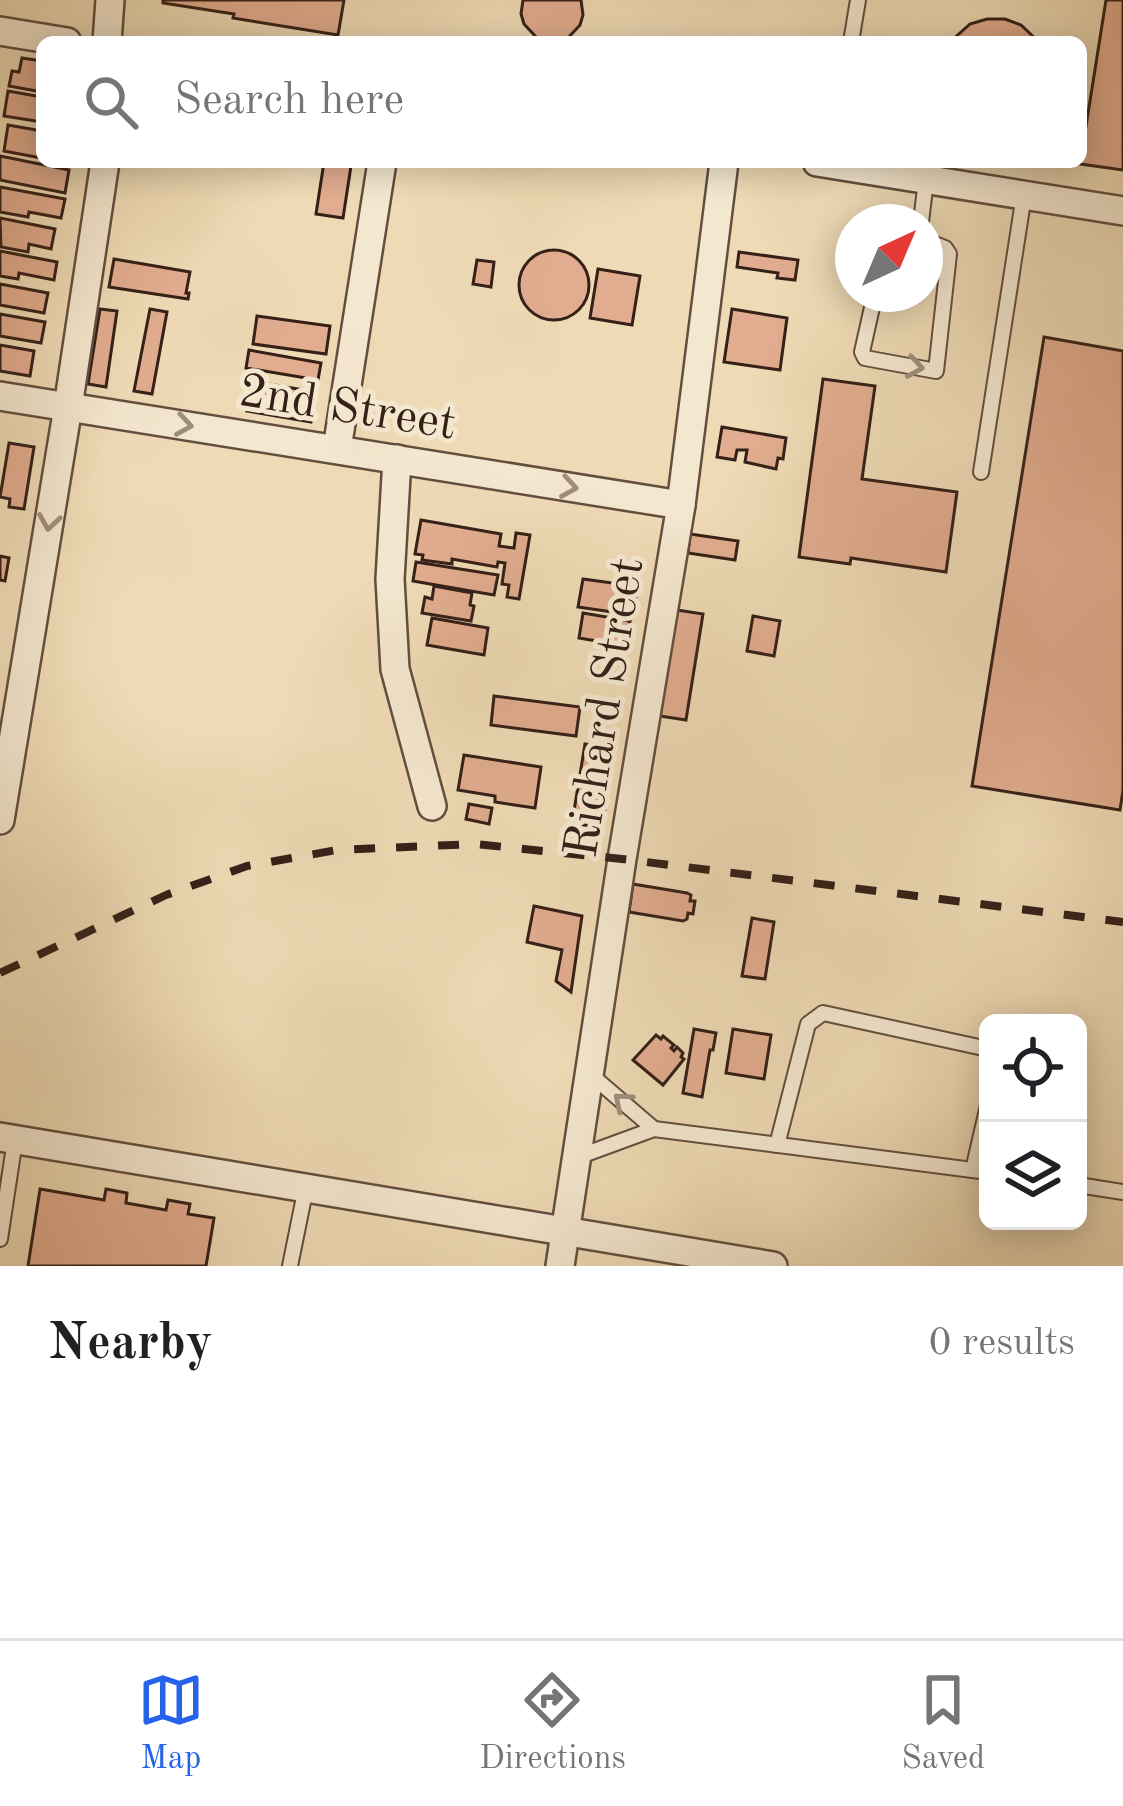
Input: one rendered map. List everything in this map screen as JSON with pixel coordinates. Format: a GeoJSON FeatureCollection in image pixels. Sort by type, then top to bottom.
{"type":"FeatureCollection","features":[{"type":"Feature","properties":{"kind":"street"},"geometry":{"type":"LineString","coordinates":[[107,36],[110,0]]}},
{"type":"Feature","properties":{"kind":"street"},"geometry":{"type":"LineString","coordinates":[[0,31],[36,37]]}},
{"type":"Feature","properties":{"kind":"street"},"geometry":{"type":"LineString","coordinates":[[0,820],[5,758],[68,406],[104,168]]}},
{"type":"Feature","properties":{"kind":"street"},"geometry":{"type":"LineString","coordinates":[[337,449],[381,168]]}},
{"type":"Feature","properties":{"kind":"street","name":"Richard Street"},"geometry":{"type":"LineString","coordinates":[[560,1266],[681,505],[723,168]]}},
{"type":"Feature","properties":{"kind":"street"},"geometry":{"type":"LineString","coordinates":[[855,168],[1123,212]]}},
{"type":"Feature","properties":{"kind":"street","name":"2nd Street"},"geometry":{"type":"LineString","coordinates":[[0,395],[681,505]]}},
{"type":"Feature","properties":{"kind":"street"},"geometry":{"type":"LineString","coordinates":[[397,459],[390,579],[395,669],[432,806]]}},
{"type":"Feature","properties":{"kind":"street"},"geometry":{"type":"LineString","coordinates":[[8,1138],[773,1266]]}},
{"type":"Feature","properties":{"kind":"lane"},"geometry":{"type":"LineString","coordinates":[[852,36],[858,0]]}},
{"type":"Feature","properties":{"kind":"lane"},"geometry":{"type":"LineString","coordinates":[[924,204],[926,180]]}},
{"type":"Feature","properties":{"kind":"lane"},"geometry":{"type":"LineString","coordinates":[[981,472],[1024,195]]}},
{"type":"Feature","properties":{"kind":"lane"},"geometry":{"type":"LineString","coordinates":[[943,247],[949,254],[943,308]]}},
{"type":"Feature","properties":{"kind":"lane"},"geometry":{"type":"LineString","coordinates":[[871,312],[862,352],[865,358],[936,371],[943,312]]}},
{"type":"Feature","properties":{"kind":"lane"},"geometry":{"type":"LineString","coordinates":[[777,1145],[808,1024],[823,1013],[979,1046]]}},
{"type":"Feature","properties":{"kind":"lane"},"geometry":{"type":"LineString","coordinates":[[589,1073],[654,1129]]}},
{"type":"Feature","properties":{"kind":"lane"},"geometry":{"type":"LineString","coordinates":[[575,1158],[654,1129],[979,1171]]}},
{"type":"Feature","properties":{"kind":"lane"},"geometry":{"type":"LineString","coordinates":[[0,1238],[8,1138]]}},
{"type":"Feature","properties":{"kind":"lane"},"geometry":{"type":"LineString","coordinates":[[1087,1186],[1123,1192]]}},
{"type":"Feature","properties":{"kind":"lane"},"geometry":{"type":"LineString","coordinates":[[290,1266],[306,1187]]}},
{"type":"Feature","properties":{"kind":"building"},"geometry":{"type":"Polygon","coordinates":[[[163,0],[344,0],[338,35],[233,18],[234,14],[163,0]]]}},
{"type":"Feature","properties":{"kind":"building"},"geometry":{"type":"Polygon","coordinates":[[[523,0],[581,0],[583,15],[570,36],[535,36],[521,14],[523,0]]]}},
{"type":"Feature","properties":{"kind":"building"},"geometry":{"type":"Polygon","coordinates":[[[1106,0],[1123,0],[1123,170],[1087,165],[1087,120],[1106,0]]]}},
{"type":"Feature","properties":{"kind":"building"},"geometry":{"type":"Polygon","coordinates":[[[1005,19],[1033,36],[957,36],[970,24],[1005,19]]]}},
{"type":"Feature","properties":{"kind":"building"},"geometry":{"type":"Polygon","coordinates":[[[22,58],[36,60],[36,91],[9,86],[12,71],[19,72],[22,58]]]}},
{"type":"Feature","properties":{"kind":"building"},"geometry":{"type":"Polygon","coordinates":[[[8,91],[36,96],[36,121],[4,116],[8,91]]]}},
{"type":"Feature","properties":{"kind":"building"},"geometry":{"type":"Polygon","coordinates":[[[8,125],[36,130],[36,157],[4,151],[8,125]]]}},
{"type":"Feature","properties":{"kind":"building"},"geometry":{"type":"Polygon","coordinates":[[[0,156],[36,163],[36,168],[69,170],[65,193],[0,180],[0,156]]]}},
{"type":"Feature","properties":{"kind":"building"},"geometry":{"type":"Polygon","coordinates":[[[323,168],[351,168],[343,218],[316,214],[323,168]]]}},
{"type":"Feature","properties":{"kind":"building"},"geometry":{"type":"Polygon","coordinates":[[[0,187],[65,199],[61,218],[0,212],[0,187]]]}},
{"type":"Feature","properties":{"kind":"building"},"geometry":{"type":"Polygon","coordinates":[[[0,218],[55,229],[51,249],[29,244],[28,252],[1,247],[0,218]]]}},
{"type":"Feature","properties":{"kind":"building"},"geometry":{"type":"Polygon","coordinates":[[[554,250],[579,260],[589,285],[579,310],[554,320],[529,310],[519,285],[529,260],[554,250]]]}},
{"type":"Feature","properties":{"kind":"building"},"geometry":{"type":"Polygon","coordinates":[[[0,251],[57,262],[54,280],[19,273],[18,279],[0,276],[0,251]]]}},
{"type":"Feature","properties":{"kind":"building"},"geometry":{"type":"Polygon","coordinates":[[[739,252],[798,260],[795,280],[737,267],[739,252]]]}},
{"type":"Feature","properties":{"kind":"building"},"geometry":{"type":"Polygon","coordinates":[[[114,259],[190,272],[188,299],[109,287],[114,259]]]}},
{"type":"Feature","properties":{"kind":"building"},"geometry":{"type":"Polygon","coordinates":[[[477,260],[494,262],[491,287],[473,284],[477,260]]]}},
{"type":"Feature","properties":{"kind":"building"},"geometry":{"type":"Polygon","coordinates":[[[598,269],[640,276],[632,325],[590,318],[598,269]]]}},
{"type":"Feature","properties":{"kind":"building"},"geometry":{"type":"Polygon","coordinates":[[[0,284],[48,293],[44,313],[0,305],[0,284]]]}},
{"type":"Feature","properties":{"kind":"building"},"geometry":{"type":"Polygon","coordinates":[[[100,309],[117,311],[106,387],[88,384],[100,309]]]}},
{"type":"Feature","properties":{"kind":"building"},"geometry":{"type":"Polygon","coordinates":[[[150,309],[167,312],[152,394],[134,391],[150,309]]]}},
{"type":"Feature","properties":{"kind":"building"},"geometry":{"type":"Polygon","coordinates":[[[732,309],[787,318],[780,370],[724,362],[732,309]]]}},
{"type":"Feature","properties":{"kind":"building"},"geometry":{"type":"Polygon","coordinates":[[[0,314],[45,322],[41,343],[0,336],[0,314]]]}},
{"type":"Feature","properties":{"kind":"building"},"geometry":{"type":"Polygon","coordinates":[[[257,316],[330,326],[326,354],[253,344],[257,316]]]}},
{"type":"Feature","properties":{"kind":"building"},"geometry":{"type":"Polygon","coordinates":[[[1044,337],[1123,351],[1120,810],[972,786],[1044,337]]]}},
{"type":"Feature","properties":{"kind":"building"},"geometry":{"type":"Polygon","coordinates":[[[0,345],[34,351],[30,376],[0,371],[0,345]]]}},
{"type":"Feature","properties":{"kind":"building"},"geometry":{"type":"Polygon","coordinates":[[[249,350],[321,363],[318,380],[246,368],[249,350]]]}},
{"type":"Feature","properties":{"kind":"building"},"geometry":{"type":"Polygon","coordinates":[[[823,379],[875,386],[862,479],[957,492],[946,572],[851,558],[850,564],[799,557],[823,379]]]}},
{"type":"Feature","properties":{"kind":"building"},"geometry":{"type":"Polygon","coordinates":[[[252,381],[309,391],[306,402],[314,403],[311,422],[247,411],[252,381]]]}},
{"type":"Feature","properties":{"kind":"building"},"geometry":{"type":"Polygon","coordinates":[[[722,427],[786,438],[783,459],[778,458],[776,469],[745,462],[747,450],[737,450],[735,460],[717,457],[722,427]]]}},
{"type":"Feature","properties":{"kind":"building"},"geometry":{"type":"Polygon","coordinates":[[[9,443],[34,447],[24,509],[9,507],[10,499],[0,497],[9,443]]]}},
{"type":"Feature","properties":{"kind":"building"},"geometry":{"type":"Polygon","coordinates":[[[421,520],[501,534],[499,546],[514,548],[516,533],[530,535],[519,599],[507,597],[509,585],[502,584],[505,563],[498,562],[497,567],[452,559],[452,564],[422,560],[423,555],[415,554],[421,520]]]}},
{"type":"Feature","properties":{"kind":"building"},"geometry":{"type":"Polygon","coordinates":[[[690,534],[738,541],[735,560],[688,553],[690,534]]]}},
{"type":"Feature","properties":{"kind":"building"},"geometry":{"type":"Polygon","coordinates":[[[0,556],[9,558],[5,581],[0,580],[0,556]]]}},
{"type":"Feature","properties":{"kind":"building"},"geometry":{"type":"Polygon","coordinates":[[[416,562],[498,575],[494,595],[413,581],[416,562]]]}},
{"type":"Feature","properties":{"kind":"building"},"geometry":{"type":"Polygon","coordinates":[[[583,579],[627,585],[625,596],[636,598],[633,615],[578,607],[583,579]]]}},
{"type":"Feature","properties":{"kind":"building"},"geometry":{"type":"Polygon","coordinates":[[[434,586],[472,593],[471,621],[422,613],[425,597],[432,599],[434,586]]]}},
{"type":"Feature","properties":{"kind":"building"},"geometry":{"type":"Polygon","coordinates":[[[677,610],[703,614],[686,720],[660,716],[677,610]]]}},
{"type":"Feature","properties":{"kind":"building"},"geometry":{"type":"Polygon","coordinates":[[[583,613],[630,621],[626,646],[579,638],[583,613]]]}},
{"type":"Feature","properties":{"kind":"building"},"geometry":{"type":"Polygon","coordinates":[[[753,616],[780,621],[774,656],[747,651],[753,616]]]}},
{"type":"Feature","properties":{"kind":"building"},"geometry":{"type":"Polygon","coordinates":[[[432,618],[488,628],[484,655],[427,645],[432,618]]]}},
{"type":"Feature","properties":{"kind":"building"},"geometry":{"type":"Polygon","coordinates":[[[494,696],[580,707],[576,736],[491,725],[494,696]]]}},
{"type":"Feature","properties":{"kind":"building"},"geometry":{"type":"Polygon","coordinates":[[[585,744],[614,749],[602,828],[572,823],[585,744]]]}},
{"type":"Feature","properties":{"kind":"building"},"geometry":{"type":"Polygon","coordinates":[[[464,755],[541,767],[535,808],[458,790],[464,755]]]}},
{"type":"Feature","properties":{"kind":"building"},"geometry":{"type":"Polygon","coordinates":[[[469,804],[492,808],[489,824],[466,819],[469,804]]]}},
{"type":"Feature","properties":{"kind":"building"},"geometry":{"type":"Polygon","coordinates":[[[633,884],[691,895],[693,914],[688,913],[683,921],[629,912],[633,884]]]}},
{"type":"Feature","properties":{"kind":"building"},"geometry":{"type":"Polygon","coordinates":[[[534,906],[582,916],[571,992],[556,981],[562,950],[527,942],[534,906]]]}},
{"type":"Feature","properties":{"kind":"building"},"geometry":{"type":"Polygon","coordinates":[[[752,918],[774,922],[765,979],[742,976],[752,918]]]}},
{"type":"Feature","properties":{"kind":"building"},"geometry":{"type":"Polygon","coordinates":[[[694,1029],[716,1033],[702,1097],[683,1093],[694,1029]]]}},
{"type":"Feature","properties":{"kind":"building"},"geometry":{"type":"Polygon","coordinates":[[[733,1029],[771,1035],[764,1079],[726,1073],[733,1029]]]}},
{"type":"Feature","properties":{"kind":"building"},"geometry":{"type":"Polygon","coordinates":[[[656,1035],[674,1045],[674,1051],[677,1047],[684,1059],[663,1085],[633,1060],[656,1035]]]}},
{"type":"Feature","properties":{"kind":"building"},"geometry":{"type":"Polygon","coordinates":[[[40,1189],[104,1200],[106,1189],[127,1193],[126,1203],[166,1210],[168,1200],[190,1204],[188,1214],[214,1218],[206,1266],[28,1266],[40,1189]]]}},
{"type":"Feature","properties":{"kind":"railway"},"geometry":{"type":"LineString","coordinates":[[0,973],[166,895],[247,866],[337,850],[475,844],[1123,922]]}}]}
